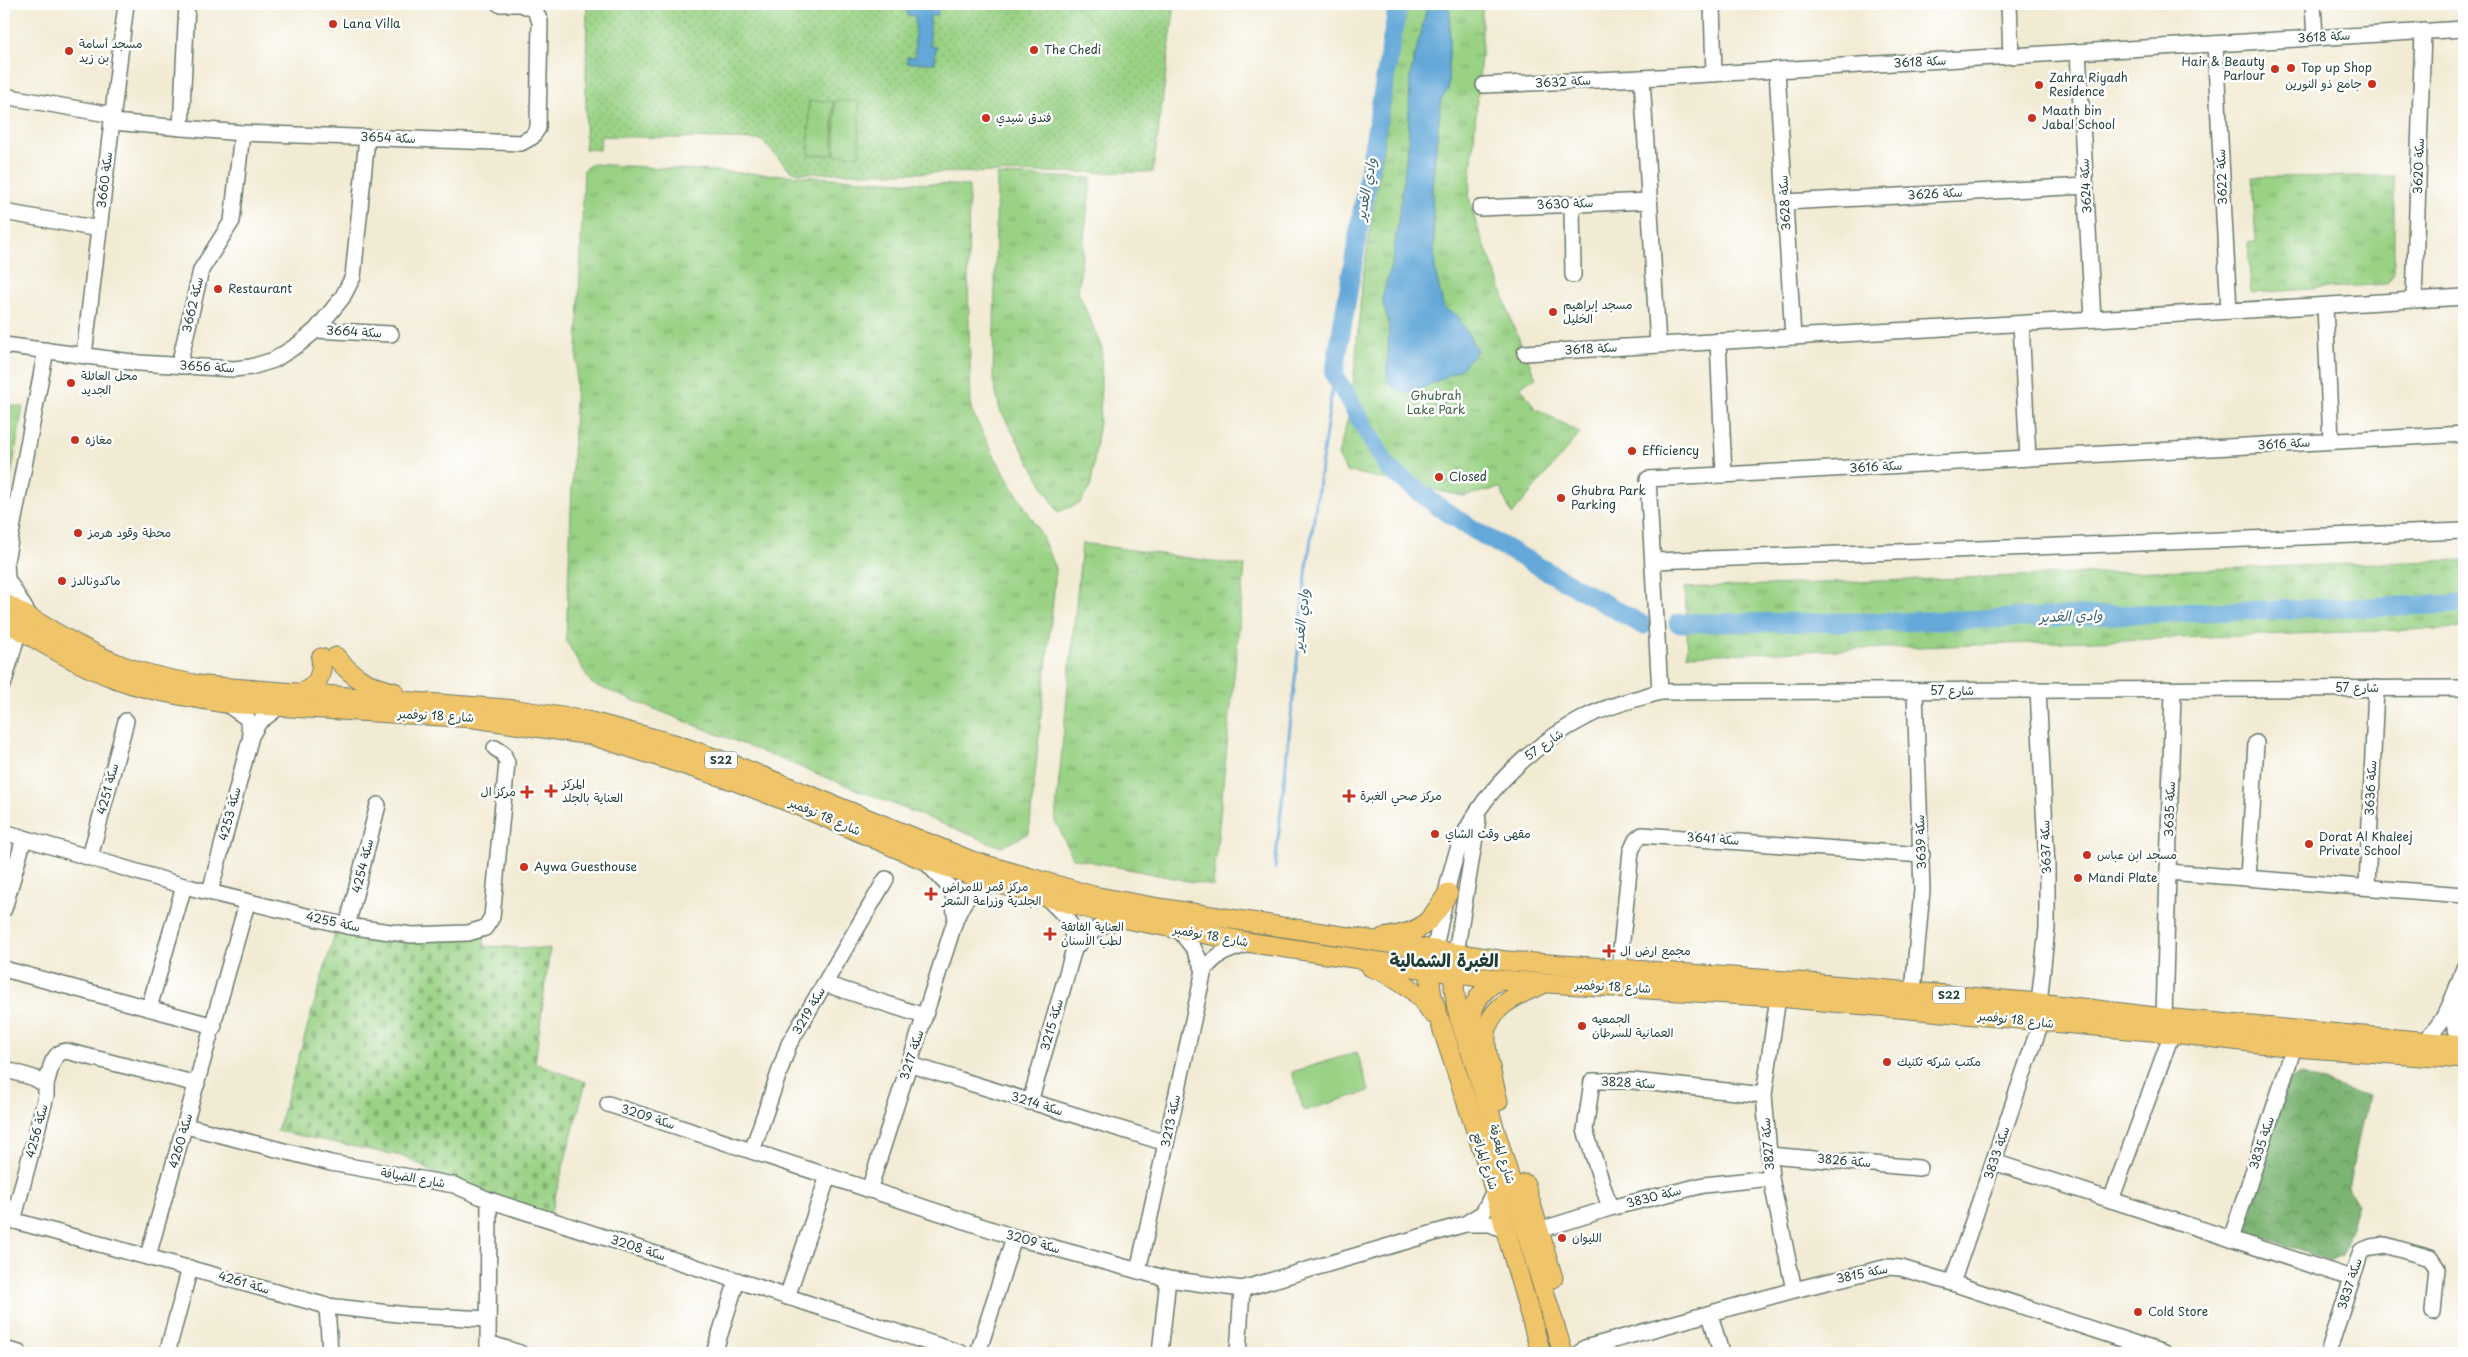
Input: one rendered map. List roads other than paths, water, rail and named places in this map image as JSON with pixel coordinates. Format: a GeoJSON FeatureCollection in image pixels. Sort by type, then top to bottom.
{"type":"FeatureCollection","features":[{"type":"Feature","properties":{"kind":"main road","name":"شارع 18 نوفمبر"},"geometry":{"type":"LineString","coordinates":[[4,603],[18,622],[82,665],[152,690],[225,703],[474,718],[591,735],[670,758],[734,781],[802,807],[922,859],[1047,898],[1180,931],[1499,980],[1778,997],[2041,1022],[2168,1026],[2464,1045]]}},
{"type":"Feature","properties":{"kind":"main road","name":"شارع 18 نوفمبر"},"geometry":{"type":"LineString","coordinates":[[18,622],[80,646],[114,662],[162,678],[205,686],[449,704],[556,715],[674,744],[734,765],[972,861],[1093,896],[1515,962],[2039,1002],[2294,1047],[2464,1059]]}},
{"type":"Feature","properties":{"kind":"main road"},"geometry":{"type":"LineString","coordinates":[[301,694],[311,689],[319,680],[328,657],[373,687],[449,704]]}},
{"type":"Feature","properties":{"kind":"main road"},"geometry":{"type":"LineString","coordinates":[[1369,940],[1420,928],[1432,919],[1448,893]]}},
{"type":"Feature","properties":{"kind":"main road"},"geometry":{"type":"LineString","coordinates":[[1431,970],[1434,950]]}},
{"type":"Feature","properties":{"kind":"main road","name":"شارع المعرفة"},"geometry":{"type":"LineString","coordinates":[[1456,953],[1453,974],[1454,998],[1563,1353]]}},
{"type":"Feature","properties":{"kind":"main road"},"geometry":{"type":"LineString","coordinates":[[1337,955],[1405,982],[1420,996],[1442,1030]]}},
{"type":"Feature","properties":{"kind":"main road","name":"شارع المرافع"},"geometry":{"type":"LineString","coordinates":[[1431,970],[1432,997],[1494,1191],[1542,1353]]}},
{"type":"Feature","properties":{"kind":"main road"},"geometry":{"type":"LineString","coordinates":[[1473,1058],[1470,1027],[1472,1012],[1485,988],[1499,980]]}},
{"type":"Feature","properties":{"kind":"main road"},"geometry":{"type":"LineString","coordinates":[[1546,983],[1516,995],[1506,1002],[1489,1020],[1485,1032],[1485,1047],[1501,1112],[1540,1230],[1558,1298],[1555,1329]]}},
{"type":"Feature","properties":{"kind":"street","name":"سكة 3660"},"geometry":{"type":"LineString","coordinates":[[84,355],[126,4]]}},
{"type":"Feature","properties":{"kind":"street"},"geometry":{"type":"LineString","coordinates":[[181,128],[187,4]]}},
{"type":"Feature","properties":{"kind":"street","name":"سكة 3654"},"geometry":{"type":"LineString","coordinates":[[4,96],[112,118],[181,128],[242,133],[521,143],[532,137],[538,128],[540,21],[534,9],[520,4],[499,4]]}},
{"type":"Feature","properties":{"kind":"street"},"geometry":{"type":"LineString","coordinates":[[1712,4],[1714,74]]}},
{"type":"Feature","properties":{"kind":"street"},"geometry":{"type":"LineString","coordinates":[[2009,4],[2011,56]]}},
{"type":"Feature","properties":{"kind":"street"},"geometry":{"type":"LineString","coordinates":[[2313,4],[2315,38]]}},
{"type":"Feature","properties":{"kind":"street","name":"سكة 3618"},"geometry":{"type":"LineString","coordinates":[[1642,78],[2464,29]]}},
{"type":"Feature","properties":{"kind":"street","name":"سكة 3620"},"geometry":{"type":"LineString","coordinates":[[2414,300],[2423,31]]}},
{"type":"Feature","properties":{"kind":"street","name":"سكة 3622"},"geometry":{"type":"LineString","coordinates":[[2215,44],[2229,311]]}},
{"type":"Feature","properties":{"kind":"street","name":"سكة 3624"},"geometry":{"type":"LineString","coordinates":[[2078,52],[2093,319]]}},
{"type":"Feature","properties":{"kind":"street","name":"سكة 3628"},"geometry":{"type":"LineString","coordinates":[[1777,70],[1793,337]]}},
{"type":"Feature","properties":{"kind":"street"},"geometry":{"type":"LineString","coordinates":[[1642,78],[1658,345]]}},
{"type":"Feature","properties":{"kind":"street","name":"سكة 3632"},"geometry":{"type":"LineString","coordinates":[[1484,86],[1642,78]]}},
{"type":"Feature","properties":{"kind":"street","name":"سكة 3662"},"geometry":{"type":"LineString","coordinates":[[179,365],[201,270],[232,221],[242,133]]}},
{"type":"Feature","properties":{"kind":"street","name":"سكة 3656"},"geometry":{"type":"LineString","coordinates":[[4,345],[179,365],[234,369],[251,367],[274,360],[299,344],[316,330],[342,298],[353,277],[367,138]]}},
{"type":"Feature","properties":{"kind":"street","name":"سكة 3626"},"geometry":{"type":"LineString","coordinates":[[1785,202],[2086,186]]}},
{"type":"Feature","properties":{"kind":"street","name":"سكة 3630"},"geometry":{"type":"LineString","coordinates":[[1480,208],[1649,201]]}},
{"type":"Feature","properties":{"kind":"street"},"geometry":{"type":"LineString","coordinates":[[1572,204],[1574,274]]}},
{"type":"Feature","properties":{"kind":"street"},"geometry":{"type":"LineString","coordinates":[[4,212],[99,229]]}},
{"type":"Feature","properties":{"kind":"street","name":"سكة 3618"},"geometry":{"type":"LineString","coordinates":[[1525,353],[2464,298]]}},
{"type":"Feature","properties":{"kind":"street"},"geometry":{"type":"LineString","coordinates":[[2325,306],[2331,441]]}},
{"type":"Feature","properties":{"kind":"street"},"geometry":{"type":"LineString","coordinates":[[2021,324],[2028,458]]}},
{"type":"Feature","properties":{"kind":"street","name":"سكة 3664"},"geometry":{"type":"LineString","coordinates":[[316,330],[391,334]]}},
{"type":"Feature","properties":{"kind":"street"},"geometry":{"type":"LineString","coordinates":[[1718,342],[1724,475]]}},
{"type":"Feature","properties":{"kind":"street"},"geometry":{"type":"LineString","coordinates":[[5,679],[18,622],[5,563],[46,350]]}},
{"type":"Feature","properties":{"kind":"street","name":"سكة 3616"},"geometry":{"type":"LineString","coordinates":[[1660,692],[1648,479],[2464,434]]}},
{"type":"Feature","properties":{"kind":"street"},"geometry":{"type":"LineString","coordinates":[[1653,561],[2464,531]]}},
{"type":"Feature","properties":{"kind":"street","name":"سكة 3636"},"geometry":{"type":"LineString","coordinates":[[2366,887],[2376,688]]}},
{"type":"Feature","properties":{"kind":"street","name":"شارع 57"},"geometry":{"type":"LineString","coordinates":[[1434,950],[1458,850],[1479,810],[1522,761],[1558,734],[1588,716],[1622,703],[1660,692],[2464,688]]}},
{"type":"Feature","properties":{"kind":"street","name":"سكة 3637"},"geometry":{"type":"LineString","coordinates":[[2038,690],[2047,867],[2047,928],[2039,1002]]}},
{"type":"Feature","properties":{"kind":"street","name":"سكة 3635"},"geometry":{"type":"LineString","coordinates":[[2168,1026],[2168,872],[2173,690]]}},
{"type":"Feature","properties":{"kind":"street","name":"سكة 3639"},"geometry":{"type":"LineString","coordinates":[[1913,992],[1922,890],[1915,691]]}},
{"type":"Feature","properties":{"kind":"street"},"geometry":{"type":"LineString","coordinates":[[225,703],[248,718],[251,736]]}},
{"type":"Feature","properties":{"kind":"street","name":"سكة 4253"},"geometry":{"type":"LineString","coordinates":[[210,892],[251,736],[259,722],[279,707]]}},
{"type":"Feature","properties":{"kind":"street","name":"سكة 4251"},"geometry":{"type":"LineString","coordinates":[[90,857],[126,721]]}},
{"type":"Feature","properties":{"kind":"street"},"geometry":{"type":"LineString","coordinates":[[2248,878],[2256,743]]}},
{"type":"Feature","properties":{"kind":"street","name":"سكة 4255"},"geometry":{"type":"LineString","coordinates":[[4,832],[184,886],[347,926],[412,935],[468,933],[485,928],[492,917],[507,763],[503,753],[495,748]]}},
{"type":"Feature","properties":{"kind":"street","name":"سكة 4254"},"geometry":{"type":"LineString","coordinates":[[347,926],[378,805]]}},
{"type":"Feature","properties":{"kind":"street"},"geometry":{"type":"LineString","coordinates":[[1456,953],[1479,810]]}},
{"type":"Feature","properties":{"kind":"street","name":"سكة 3641"},"geometry":{"type":"LineString","coordinates":[[1619,969],[1631,851],[1642,835],[1922,855]]}},
{"type":"Feature","properties":{"kind":"street"},"geometry":{"type":"LineString","coordinates":[[4,909],[24,838]]}},
{"type":"Feature","properties":{"kind":"street","name":"سكة 3217"},"geometry":{"type":"LineString","coordinates":[[922,859],[953,891],[956,903],[955,921]]}},
{"type":"Feature","properties":{"kind":"street"},"geometry":{"type":"LineString","coordinates":[[2168,872],[2464,895]]}},
{"type":"Feature","properties":{"kind":"street","name":"سكة 3219"},"geometry":{"type":"LineString","coordinates":[[752,1151],[790,1044],[886,879]]}},
{"type":"Feature","properties":{"kind":"street","name":"سكة 3217"},"geometry":{"type":"LineString","coordinates":[[869,1190],[955,921],[964,900],[974,891],[996,883]]}},
{"type":"Feature","properties":{"kind":"street"},"geometry":{"type":"LineString","coordinates":[[149,1008],[184,886]]}},
{"type":"Feature","properties":{"kind":"street","name":"سكة 3215"},"geometry":{"type":"LineString","coordinates":[[1030,1102],[1074,949],[1073,929],[1066,918],[1047,898]]}},
{"type":"Feature","properties":{"kind":"street","name":"سكة 4260"},"geometry":{"type":"LineString","coordinates":[[148,1256],[247,903]]}},
{"type":"Feature","properties":{"kind":"street","name":"سكة 3215"},"geometry":{"type":"LineString","coordinates":[[1074,949],[1088,933],[1103,924],[1126,919]]}},
{"type":"Feature","properties":{"kind":"street"},"geometry":{"type":"LineString","coordinates":[[1180,931],[1194,949],[1204,970],[1214,958],[1224,951],[1253,943]]}},
{"type":"Feature","properties":{"kind":"street"},"geometry":{"type":"LineString","coordinates":[[2423,1041],[2437,1029],[2451,1005],[2464,968]]}},
{"type":"Feature","properties":{"kind":"street"},"geometry":{"type":"LineString","coordinates":[[4,969],[214,1026]]}},
{"type":"Feature","properties":{"kind":"street","name":"سكة 3213"},"geometry":{"type":"LineString","coordinates":[[1138,1272],[1204,970]]}},
{"type":"Feature","properties":{"kind":"street"},"geometry":{"type":"LineString","coordinates":[[825,984],[924,1016]]}},
{"type":"Feature","properties":{"kind":"street","name":"سكة 3827"},"geometry":{"type":"LineString","coordinates":[[1778,997],[1764,1095],[1771,1178],[1794,1290]]}},
{"type":"Feature","properties":{"kind":"street"},"geometry":{"type":"LineString","coordinates":[[2451,1005],[2452,1021],[2464,1041]]}},
{"type":"Feature","properties":{"kind":"street","name":"سكة 3833"},"geometry":{"type":"LineString","coordinates":[[1952,1283],[2041,1022]]}},
{"type":"Feature","properties":{"kind":"street"},"geometry":{"type":"LineString","coordinates":[[2111,1200],[2168,1026]]}},
{"type":"Feature","properties":{"kind":"street","name":"سكة 3835"},"geometry":{"type":"LineString","coordinates":[[2231,1238],[2294,1047]]}},
{"type":"Feature","properties":{"kind":"street","name":"سكة 4256"},"geometry":{"type":"LineString","coordinates":[[8,1220],[46,1096],[46,1085],[54,1058],[60,1051],[197,1084]]}},
{"type":"Feature","properties":{"kind":"street","name":"سكة 3214"},"geometry":{"type":"LineString","coordinates":[[908,1064],[1166,1143]]}},
{"type":"Feature","properties":{"kind":"street"},"geometry":{"type":"LineString","coordinates":[[4,1069],[34,1078],[46,1085]]}},
{"type":"Feature","properties":{"kind":"street","name":"سكة 3828"},"geometry":{"type":"LineString","coordinates":[[1610,1208],[1585,1130],[1592,1081],[1633,1081],[1764,1095]]}},
{"type":"Feature","properties":{"kind":"street","name":"سكة 3209"},"geometry":{"type":"LineString","coordinates":[[608,1104],[1014,1237],[1168,1279],[1242,1289],[1465,1224],[1483,1213],[1494,1191]]}},
{"type":"Feature","properties":{"kind":"street","name":"شارع الضيافة"},"geometry":{"type":"LineString","coordinates":[[186,1126],[331,1163],[454,1185],[489,1200]]}},
{"type":"Feature","properties":{"kind":"street","name":"سكة 3826"},"geometry":{"type":"LineString","coordinates":[[1769,1155],[1919,1168]]}},
{"type":"Feature","properties":{"kind":"street"},"geometry":{"type":"LineString","coordinates":[[1994,1162],[2351,1278]]}},
{"type":"Feature","properties":{"kind":"street"},"geometry":{"type":"LineString","coordinates":[[787,1296],[828,1176]]}},
{"type":"Feature","properties":{"kind":"street","name":"سكة 3830"},"geometry":{"type":"LineString","coordinates":[[1540,1230],[1610,1208],[1704,1185],[1771,1178]]}},
{"type":"Feature","properties":{"kind":"street"},"geometry":{"type":"LineString","coordinates":[[489,1200],[488,1348],[520,1353]]}},
{"type":"Feature","properties":{"kind":"street","name":"سكة 3208"},"geometry":{"type":"LineString","coordinates":[[489,1200],[961,1353]]}},
{"type":"Feature","properties":{"kind":"street","name":"سكة 4261"},"geometry":{"type":"LineString","coordinates":[[8,1220],[148,1256],[327,1306],[407,1315],[488,1319]]}},
{"type":"Feature","properties":{"kind":"street","name":"سكة 3209"},"geometry":{"type":"LineString","coordinates":[[1465,1224],[1490,1224],[1505,1230]]}},
{"type":"Feature","properties":{"kind":"street"},"geometry":{"type":"LineString","coordinates":[[978,1353],[1014,1237]]}},
{"type":"Feature","properties":{"kind":"street","name":"سكة 3837"},"geometry":{"type":"LineString","coordinates":[[2328,1353],[2361,1251],[2371,1247],[2385,1245],[2430,1258],[2437,1268],[2433,1312]]}},
{"type":"Feature","properties":{"kind":"street"},"geometry":{"type":"LineString","coordinates":[[167,1353],[190,1268]]}},
{"type":"Feature","properties":{"kind":"street","name":"سكة 3815"},"geometry":{"type":"LineString","coordinates":[[1555,1329],[1570,1345],[1583,1351],[1794,1290],[1888,1268],[1900,1268],[1952,1283],[2148,1351],[2164,1353]]}},
{"type":"Feature","properties":{"kind":"street"},"geometry":{"type":"LineString","coordinates":[[1160,1353],[1168,1279]]}},
{"type":"Feature","properties":{"kind":"street"},"geometry":{"type":"LineString","coordinates":[[714,1353],[737,1280]]}},
{"type":"Feature","properties":{"kind":"street"},"geometry":{"type":"LineString","coordinates":[[1238,1353],[1242,1289]]}},
{"type":"Feature","properties":{"kind":"street"},"geometry":{"type":"LineString","coordinates":[[327,1306],[330,1353]]}},
{"type":"Feature","properties":{"kind":"street"},"geometry":{"type":"LineString","coordinates":[[1710,1314],[1721,1353]]}},
{"type":"Feature","properties":{"kind":"street"},"geometry":{"type":"LineString","coordinates":[[4,1349],[19,1353]]}},
{"type":"Feature","properties":{"kind":"water"},"geometry":{"type":"Polygon","coordinates":[[[907,4],[938,4],[938,15],[930,16],[930,46],[936,47],[935,63],[907,63],[907,57],[915,57],[915,16],[907,15],[907,4]]]}},
{"type":"Feature","properties":{"kind":"water"},"geometry":{"type":"Polygon","coordinates":[[[1441,4],[1450,10],[1448,90],[1441,99],[1432,187],[1435,269],[1444,309],[1457,315],[1477,351],[1461,369],[1412,394],[1393,388],[1387,379],[1389,326],[1382,298],[1393,259],[1408,145],[1410,76],[1427,7],[1441,4]]]}},
{"type":"Feature","properties":{"kind":"waterway","name":"وادي الغدير"},"geometry":{"type":"LineString","coordinates":[[1398,4],[1334,374],[1388,468],[1439,507],[1479,533],[1643,625]]}},
{"type":"Feature","properties":{"kind":"waterway","name":"وادي الغدير"},"geometry":{"type":"LineString","coordinates":[[1275,868],[1306,575],[1334,374]]}},
{"type":"Feature","properties":{"kind":"waterway","name":"وادي الغدير"},"geometry":{"type":"LineString","coordinates":[[1678,623],[1892,622],[2464,604]]}},
{"type":"Feature","properties":{"kind":"place","name":"Lana Villa"},"geometry":{"type":"Point","coordinates":[333,24]}},
{"type":"Feature","properties":{"kind":"place","name":"The Chedi"},"geometry":{"type":"Point","coordinates":[1034,50]}},
{"type":"Feature","properties":{"kind":"place","name":"مسجد أسامة بن زيد"},"geometry":{"type":"Point","coordinates":[69,51]}},
{"type":"Feature","properties":{"kind":"place","name":"Top up Shop"},"geometry":{"type":"Point","coordinates":[2291,68]}},
{"type":"Feature","properties":{"kind":"place","name":"Hair & Beauty Parlour"},"geometry":{"type":"Point","coordinates":[2275,69]}},
{"type":"Feature","properties":{"kind":"place","name":"جامع ذو النورين"},"geometry":{"type":"Point","coordinates":[2372,84]}},
{"type":"Feature","properties":{"kind":"place","name":"Zahra Riyadh Residence"},"geometry":{"type":"Point","coordinates":[2039,85]}},
{"type":"Feature","properties":{"kind":"place","name":"فندق شيدي"},"geometry":{"type":"Point","coordinates":[986,118]}},
{"type":"Feature","properties":{"kind":"place","name":"Maath bin Jabal School"},"geometry":{"type":"Point","coordinates":[2032,118]}},
{"type":"Feature","properties":{"kind":"place","name":"Restaurant"},"geometry":{"type":"Point","coordinates":[218,289]}},
{"type":"Feature","properties":{"kind":"place","name":"مسجد إبراهيم الخليل"},"geometry":{"type":"Point","coordinates":[1553,312]}},
{"type":"Feature","properties":{"kind":"place","name":"محل العائلة الجديد"},"geometry":{"type":"Point","coordinates":[71,383]}},
{"type":"Feature","properties":{"kind":"place","name":"مغازه"},"geometry":{"type":"Point","coordinates":[75,440]}},
{"type":"Feature","properties":{"kind":"place","name":"Efficiency"},"geometry":{"type":"Point","coordinates":[1632,451]}},
{"type":"Feature","properties":{"kind":"place","name":"Closed"},"geometry":{"type":"Point","coordinates":[1439,477]}},
{"type":"Feature","properties":{"kind":"place","name":"Ghubra Park Parking"},"geometry":{"type":"Point","coordinates":[1561,498]}},
{"type":"Feature","properties":{"kind":"place","name":"محطة وقود هرمز"},"geometry":{"type":"Point","coordinates":[78,533]}},
{"type":"Feature","properties":{"kind":"place","name":"ماكدونالدز"},"geometry":{"type":"Point","coordinates":[62,581]}},
{"type":"Feature","properties":{"kind":"place","name":"المركز العناية بالجلد"},"geometry":{"type":"Point","coordinates":[551,791]}},
{"type":"Feature","properties":{"kind":"place","name":"مركز ال"},"geometry":{"type":"Point","coordinates":[527,792]}},
{"type":"Feature","properties":{"kind":"place","name":"مركز صحي الغبرة"},"geometry":{"type":"Point","coordinates":[1349,796]}},
{"type":"Feature","properties":{"kind":"place","name":"مقهى وقت الشاي"},"geometry":{"type":"Point","coordinates":[1435,834]}},
{"type":"Feature","properties":{"kind":"place","name":"Dorat Al Khaleej Private School"},"geometry":{"type":"Point","coordinates":[2309,844]}},
{"type":"Feature","properties":{"kind":"place","name":"مسجد ابن عباس"},"geometry":{"type":"Point","coordinates":[2087,855]}},
{"type":"Feature","properties":{"kind":"place","name":"Aywa Guesthouse"},"geometry":{"type":"Point","coordinates":[524,867]}},
{"type":"Feature","properties":{"kind":"place","name":"Mandi Plate"},"geometry":{"type":"Point","coordinates":[2078,878]}},
{"type":"Feature","properties":{"kind":"place","name":"مركز قمر للامراض الجلدية وزراعة الشعر"},"geometry":{"type":"Point","coordinates":[931,894]}},
{"type":"Feature","properties":{"kind":"place","name":"العناية الفائقة لطب الأسنان"},"geometry":{"type":"Point","coordinates":[1050,934]}},
{"type":"Feature","properties":{"kind":"place","name":"مجمع ارض ال"},"geometry":{"type":"Point","coordinates":[1609,951]}},
{"type":"Feature","properties":{"kind":"place","name":"الجمعيه العمانية للسرطان"},"geometry":{"type":"Point","coordinates":[1582,1026]}},
{"type":"Feature","properties":{"kind":"place","name":"مكتب شركه تكنيك"},"geometry":{"type":"Point","coordinates":[1887,1062]}},
{"type":"Feature","properties":{"kind":"place","name":"الليوان"},"geometry":{"type":"Point","coordinates":[1562,1238]}},
{"type":"Feature","properties":{"kind":"place","name":"Cold Store"},"geometry":{"type":"Point","coordinates":[2138,1312]}},
{"type":"Feature","properties":{"kind":"district","name":"الغبرة الشمالية"},"geometry":{"type":"Point","coordinates":[1444,961]}},
{"type":"Feature","properties":{"kind":"park label","name":"Ghubrah Lake Park"},"geometry":{"type":"Point","coordinates":[1436,403]}}]}
